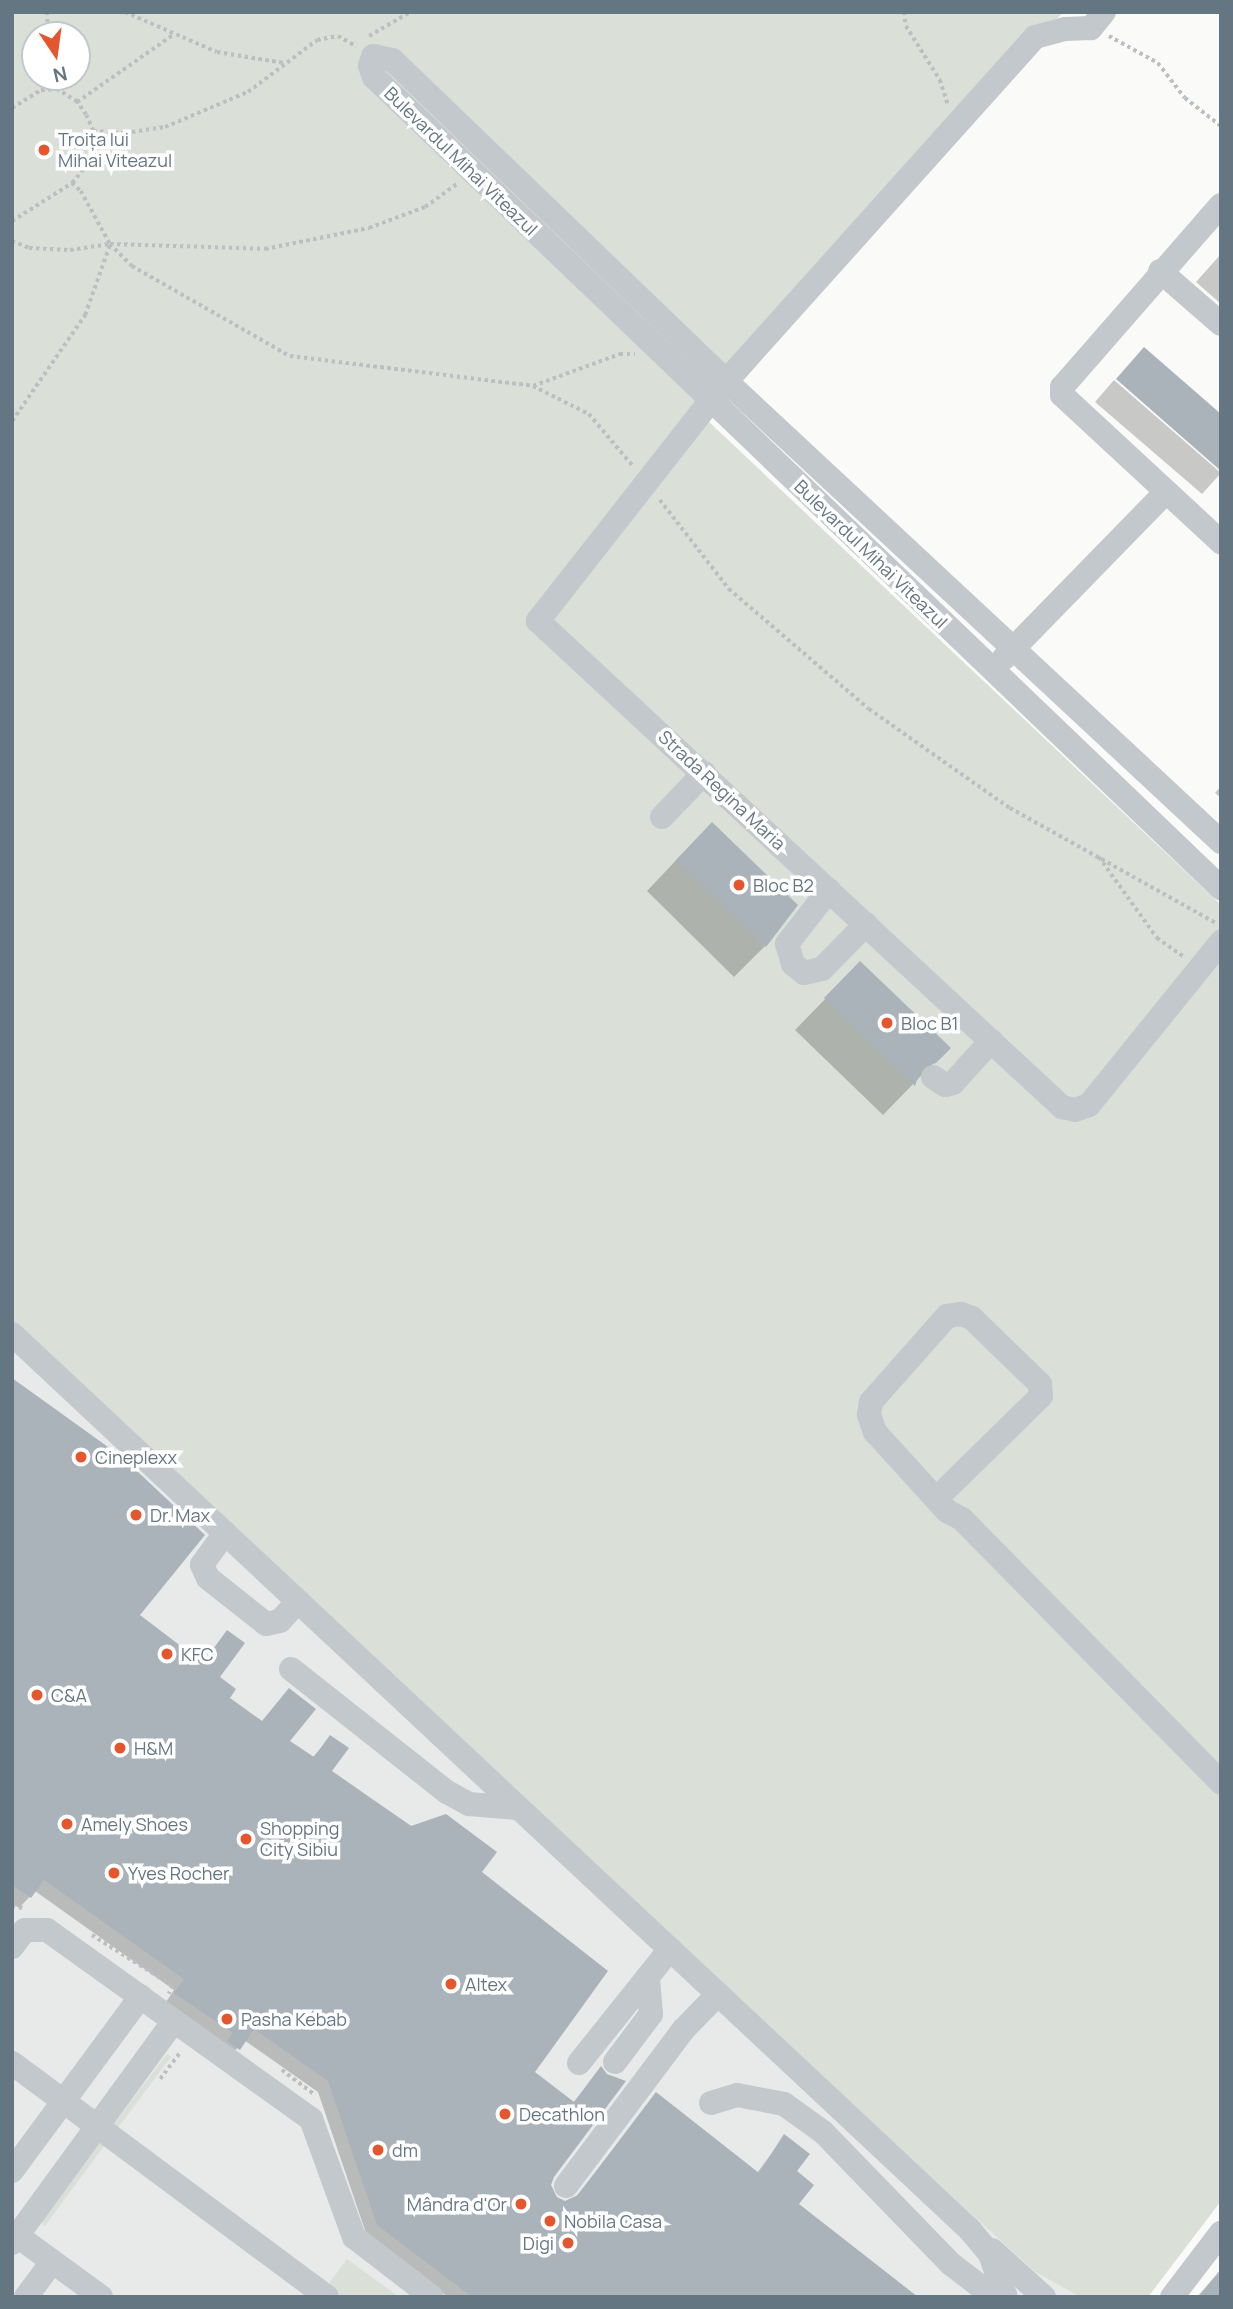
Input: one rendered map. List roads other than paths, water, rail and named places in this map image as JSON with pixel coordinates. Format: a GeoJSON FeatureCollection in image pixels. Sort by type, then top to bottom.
{"type":"FeatureCollection","features":[{"type":"Feature","properties":{"kind":"street"},"geometry":{"type":"LineString","coordinates":[[712,402],[726,381],[1035,37],[1098,20]]}},
{"type":"Feature","properties":{"kind":"street","name":"Bulevardul Mihai Viteazul"},"geometry":{"type":"LineString","coordinates":[[1221,842],[726,381],[392,60],[373,56],[369,66],[374,77],[1221,888]]}},
{"type":"Feature","properties":{"kind":"street"},"geometry":{"type":"LineString","coordinates":[[466,165],[475,139]]}},
{"type":"Feature","properties":{"kind":"street"},"geometry":{"type":"LineString","coordinates":[[1221,205],[1160,271],[1062,387],[1062,395],[1165,494],[1221,542]]}},
{"type":"Feature","properties":{"kind":"street"},"geometry":{"type":"LineString","coordinates":[[1160,271],[1221,324]]}},
{"type":"Feature","properties":{"kind":"street","name":"Strada Regina Maria"},"geometry":{"type":"LineString","coordinates":[[712,402],[538,616],[538,621],[1062,1107],[1075,1110],[1089,1105],[1221,942]]}},
{"type":"Feature","properties":{"kind":"street"},"geometry":{"type":"LineString","coordinates":[[992,670],[1165,494]]}},
{"type":"Feature","properties":{"kind":"street"},"geometry":{"type":"LineString","coordinates":[[662,817],[704,773]]}},
{"type":"Feature","properties":{"kind":"street"},"geometry":{"type":"LineString","coordinates":[[829,890],[787,944],[793,964],[804,973],[822,969],[866,924]]}},
{"type":"Feature","properties":{"kind":"street"},"geometry":{"type":"LineString","coordinates":[[933,1077],[945,1085],[953,1083],[991,1041]]}},
{"type":"Feature","properties":{"kind":"street"},"geometry":{"type":"LineString","coordinates":[[942,1504],[1041,1396],[1040,1384],[972,1318],[961,1314],[947,1315],[871,1402],[869,1415],[875,1432],[942,1504],[962,1519],[1221,1783]]}},
{"type":"Feature","properties":{"kind":"street"},"geometry":{"type":"LineString","coordinates":[[12,1334],[1044,2297]]}},
{"type":"Feature","properties":{"kind":"street"},"geometry":{"type":"LineString","coordinates":[[942,1504],[948,1526],[1221,1800]]}},
{"type":"Feature","properties":{"kind":"street"},"geometry":{"type":"LineString","coordinates":[[225,1533],[202,1564],[208,1578],[266,1624],[280,1621],[298,1601]]}},
{"type":"Feature","properties":{"kind":"street"},"geometry":{"type":"LineString","coordinates":[[291,1669],[447,1792],[469,1804],[517,1808]]}},
{"type":"Feature","properties":{"kind":"street"},"geometry":{"type":"LineString","coordinates":[[19,1938],[47,1930],[311,2119],[355,2237],[432,2297]]}},
{"type":"Feature","properties":{"kind":"street"},"geometry":{"type":"LineString","coordinates":[[579,2063],[670,1949]]}},
{"type":"Feature","properties":{"kind":"street"},"geometry":{"type":"LineString","coordinates":[[615,2062],[651,2014],[648,1977]]}},
{"type":"Feature","properties":{"kind":"street"},"geometry":{"type":"LineString","coordinates":[[566,2186],[684,2029],[718,1994]]}},
{"type":"Feature","properties":{"kind":"street"},"geometry":{"type":"LineString","coordinates":[[12,2171],[141,1996]]}},
{"type":"Feature","properties":{"kind":"street"},"geometry":{"type":"LineString","coordinates":[[101,2297],[14,2237],[98,2127],[173,2022]]}},
{"type":"Feature","properties":{"kind":"street"},"geometry":{"type":"LineString","coordinates":[[12,2063],[327,2297]]}},
{"type":"Feature","properties":{"kind":"street"},"geometry":{"type":"LineString","coordinates":[[711,2103],[737,2095],[784,2104],[823,2132],[951,2264],[985,2290],[1005,2296]]}},
{"type":"Feature","properties":{"kind":"street"},"geometry":{"type":"LineString","coordinates":[[970,2230],[990,2254],[1005,2296]]}},
{"type":"Feature","properties":{"kind":"street"},"geometry":{"type":"LineString","coordinates":[[1172,2297],[1221,2232]]}},
{"type":"Feature","properties":{"kind":"street"},"geometry":{"type":"LineString","coordinates":[[26,2297],[52,2262]]}},
{"type":"Feature","properties":{"kind":"place","name":"Troița lui Mihai Viteazul"},"geometry":{"type":"Point","coordinates":[44,150]}},
{"type":"Feature","properties":{"kind":"place","name":"Bloc B2"},"geometry":{"type":"Point","coordinates":[739,885]}},
{"type":"Feature","properties":{"kind":"place","name":"Bloc B1"},"geometry":{"type":"Point","coordinates":[887,1023]}},
{"type":"Feature","properties":{"kind":"place","name":"Cineplexx"},"geometry":{"type":"Point","coordinates":[81,1457]}},
{"type":"Feature","properties":{"kind":"place","name":"Dr. Max"},"geometry":{"type":"Point","coordinates":[136,1515]}},
{"type":"Feature","properties":{"kind":"place","name":"KFC"},"geometry":{"type":"Point","coordinates":[167,1654]}},
{"type":"Feature","properties":{"kind":"place","name":"C&A"},"geometry":{"type":"Point","coordinates":[37,1695]}},
{"type":"Feature","properties":{"kind":"place","name":"H&M"},"geometry":{"type":"Point","coordinates":[120,1748]}},
{"type":"Feature","properties":{"kind":"place","name":"Amely Shoes"},"geometry":{"type":"Point","coordinates":[67,1824]}},
{"type":"Feature","properties":{"kind":"place","name":"Shopping City Sibiu"},"geometry":{"type":"Point","coordinates":[246,1839]}},
{"type":"Feature","properties":{"kind":"place","name":"Yves Rocher"},"geometry":{"type":"Point","coordinates":[114,1873]}},
{"type":"Feature","properties":{"kind":"place","name":"Altex"},"geometry":{"type":"Point","coordinates":[451,1984]}},
{"type":"Feature","properties":{"kind":"place","name":"Pasha Kebab"},"geometry":{"type":"Point","coordinates":[227,2019]}},
{"type":"Feature","properties":{"kind":"place","name":"Decathlon"},"geometry":{"type":"Point","coordinates":[505,2114]}},
{"type":"Feature","properties":{"kind":"place","name":"dm"},"geometry":{"type":"Point","coordinates":[378,2150]}},
{"type":"Feature","properties":{"kind":"place","name":"Mândra d'Or"},"geometry":{"type":"Point","coordinates":[521,2204]}},
{"type":"Feature","properties":{"kind":"place","name":"Nobila Casa"},"geometry":{"type":"Point","coordinates":[550,2221]}},
{"type":"Feature","properties":{"kind":"place","name":"Digi"},"geometry":{"type":"Point","coordinates":[568,2243]}}]}
